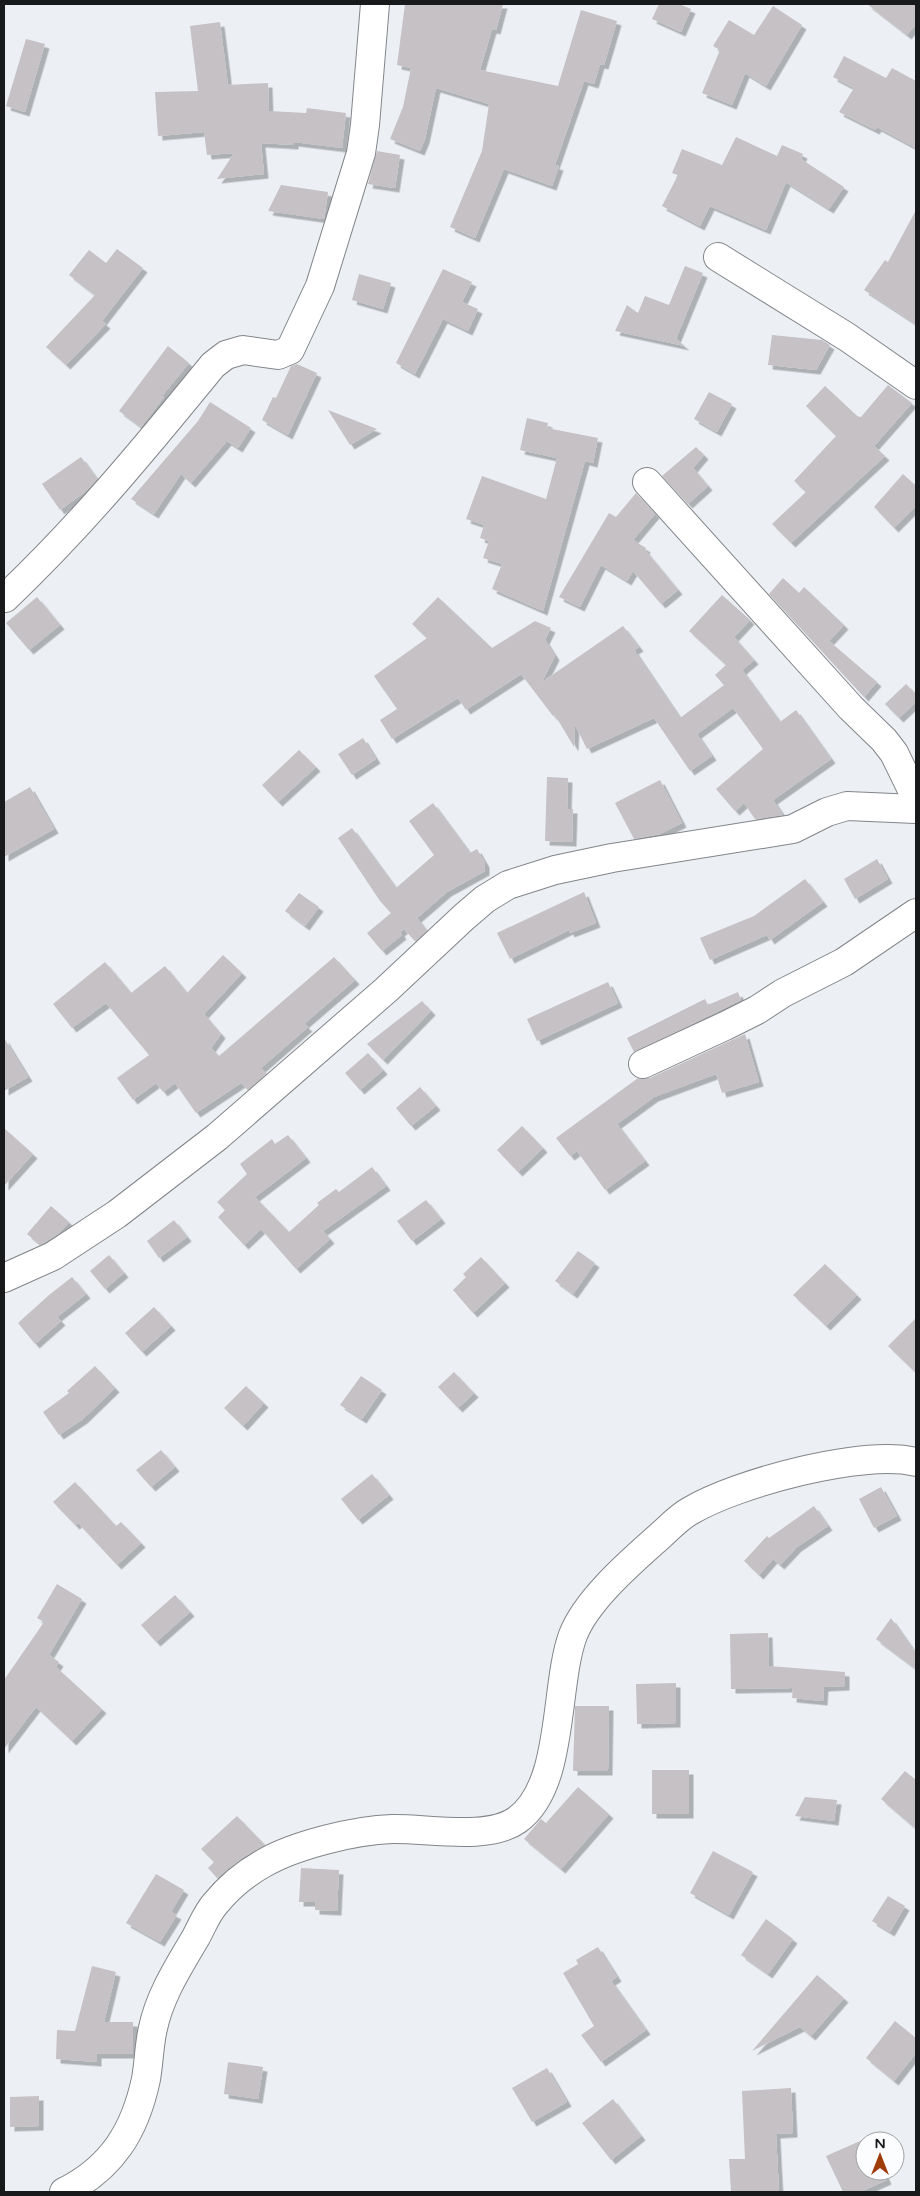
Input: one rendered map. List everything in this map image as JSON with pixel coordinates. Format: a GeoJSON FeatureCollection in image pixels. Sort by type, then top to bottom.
{"type":"FeatureCollection","features":[{"type":"Feature","properties":{"kind":"street"},"geometry":{"type":"LineString","coordinates":[[4,598],[54,551],[130,467],[213,365],[226,355],[243,350],[278,355],[290,350],[320,286],[361,154],[375,4]]}},
{"type":"Feature","properties":{"kind":"street"},"geometry":{"type":"LineString","coordinates":[[718,257],[847,337],[916,385]]}},
{"type":"Feature","properties":{"kind":"street"},"geometry":{"type":"LineString","coordinates":[[647,482],[851,708],[884,740],[894,753],[916,798]]}},
{"type":"Feature","properties":{"kind":"street"},"geometry":{"type":"LineString","coordinates":[[4,1278],[53,1256],[117,1214],[217,1137],[386,990],[471,911],[508,885],[555,870],[612,858],[793,829],[827,812],[847,806],[916,809]]}},
{"type":"Feature","properties":{"kind":"street"},"geometry":{"type":"LineString","coordinates":[[643,1064],[757,1010],[792,988],[844,962],[916,913]]}},
{"type":"Feature","properties":{"kind":"street"},"geometry":{"type":"LineString","coordinates":[[64,2192],[85,2182],[109,2160],[125,2136],[134,2117],[146,2079],[153,2027],[162,1997],[213,1906],[233,1886],[264,1863],[292,1851],[345,1836],[391,1829],[465,1832],[495,1828],[516,1821],[531,1806],[545,1781],[552,1754],[568,1655],[574,1634],[584,1614],[624,1568],[686,1512],[720,1496],[786,1475],[867,1459],[908,1460],[916,1462]]}},
{"type":"Feature","properties":{"kind":"building"},"geometry":{"type":"Polygon","coordinates":[[[405,4],[503,4],[496,30],[492,29],[480,70],[558,86],[581,10],[617,21],[604,65],[600,64],[594,84],[584,81],[555,165],[559,166],[552,186],[504,169],[475,238],[450,227],[482,151],[489,104],[436,88],[425,139],[420,151],[390,139],[403,107],[411,68],[397,65],[405,4]]]}},
{"type":"Feature","properties":{"kind":"building"},"geometry":{"type":"Polygon","coordinates":[[[659,4],[679,4],[691,9],[681,32],[652,19],[659,4]]]}},
{"type":"Feature","properties":{"kind":"building"},"geometry":{"type":"Polygon","coordinates":[[[867,4],[916,4],[916,24],[907,35],[867,4]]]}},
{"type":"Feature","properties":{"kind":"building"},"geometry":{"type":"Polygon","coordinates":[[[773,6],[802,25],[766,86],[745,73],[732,105],[702,93],[720,50],[713,46],[729,20],[754,35],[773,6]]]}},
{"type":"Feature","properties":{"kind":"building"},"geometry":{"type":"Polygon","coordinates":[[[220,22],[228,85],[268,83],[269,111],[306,113],[307,108],[346,113],[342,148],[294,142],[294,145],[261,143],[264,174],[217,179],[234,153],[207,155],[204,132],[158,136],[155,92],[198,91],[190,26],[220,22]]]}},
{"type":"Feature","properties":{"kind":"building"},"geometry":{"type":"Polygon","coordinates":[[[26,39],[45,44],[25,112],[6,106],[26,39]]]}},
{"type":"Feature","properties":{"kind":"building"},"geometry":{"type":"Polygon","coordinates":[[[844,56],[886,78],[892,68],[916,81],[916,148],[877,127],[875,130],[839,112],[854,88],[833,77],[844,56]]]}},
{"type":"Feature","properties":{"kind":"building"},"geometry":{"type":"Polygon","coordinates":[[[736,137],[777,156],[782,145],[803,154],[801,159],[844,187],[829,209],[786,182],[766,230],[710,206],[700,226],[662,206],[678,175],[672,173],[682,149],[722,165],[736,137]]]}},
{"type":"Feature","properties":{"kind":"building"},"geometry":{"type":"Polygon","coordinates":[[[377,151],[400,155],[395,188],[368,184],[377,151]]]}},
{"type":"Feature","properties":{"kind":"building"},"geometry":{"type":"Polygon","coordinates":[[[281,185],[328,192],[324,219],[268,211],[281,185]]]}},
{"type":"Feature","properties":{"kind":"building"},"geometry":{"type":"Polygon","coordinates":[[[916,210],[916,324],[864,290],[885,260],[888,262],[916,210]]]}},
{"type":"Feature","properties":{"kind":"building"},"geometry":{"type":"Polygon","coordinates":[[[117,249],[143,268],[102,321],[106,324],[66,365],[46,347],[95,295],[69,275],[89,250],[106,263],[117,249]]]}},
{"type":"Feature","properties":{"kind":"building"},"geometry":{"type":"Polygon","coordinates":[[[685,266],[703,273],[676,339],[685,346],[615,331],[627,305],[638,313],[645,296],[669,305],[685,266]]]}},
{"type":"Feature","properties":{"kind":"building"},"geometry":{"type":"Polygon","coordinates":[[[443,269],[472,282],[462,302],[478,309],[468,331],[443,319],[415,374],[396,363],[443,269]]]}},
{"type":"Feature","properties":{"kind":"building"},"geometry":{"type":"Polygon","coordinates":[[[359,274],[391,283],[383,309],[352,300],[359,274]]]}},
{"type":"Feature","properties":{"kind":"building"},"geometry":{"type":"Polygon","coordinates":[[[772,335],[822,340],[830,345],[816,370],[768,365],[772,335]]]}},
{"type":"Feature","properties":{"kind":"building"},"geometry":{"type":"Polygon","coordinates":[[[168,346],[189,363],[162,396],[164,397],[141,427],[119,411],[168,346]]]}},
{"type":"Feature","properties":{"kind":"building"},"geometry":{"type":"Polygon","coordinates":[[[297,364],[317,373],[288,435],[262,420],[273,397],[276,398],[291,366],[297,364]]]}},
{"type":"Feature","properties":{"kind":"building"},"geometry":{"type":"Polygon","coordinates":[[[888,385],[912,403],[874,446],[885,456],[791,543],[772,524],[806,492],[794,481],[836,436],[806,406],[825,386],[857,416],[861,417],[888,385]]]}},
{"type":"Feature","properties":{"kind":"building"},"geometry":{"type":"Polygon","coordinates":[[[709,392],[732,404],[717,432],[694,419],[709,392]]]}},
{"type":"Feature","properties":{"kind":"building"},"geometry":{"type":"Polygon","coordinates":[[[210,402],[251,428],[238,448],[227,441],[191,483],[181,474],[154,514],[131,499],[198,421],[210,402]]]}},
{"type":"Feature","properties":{"kind":"building"},"geometry":{"type":"Polygon","coordinates":[[[328,410],[377,429],[350,445],[328,410]]]}},
{"type":"Feature","properties":{"kind":"building"},"geometry":{"type":"Polygon","coordinates":[[[527,418],[548,423],[547,428],[598,438],[593,463],[585,461],[543,611],[492,589],[502,564],[483,558],[489,541],[480,538],[484,525],[466,519],[482,476],[546,499],[557,458],[520,450],[527,418]]]}},
{"type":"Feature","properties":{"kind":"building"},"geometry":{"type":"Polygon","coordinates":[[[696,447],[704,455],[693,468],[708,486],[688,504],[662,476],[696,447]]]}},
{"type":"Feature","properties":{"kind":"building"},"geometry":{"type":"Polygon","coordinates":[[[81,457],[97,479],[86,491],[60,510],[42,484],[81,457]]]}},
{"type":"Feature","properties":{"kind":"building"},"geometry":{"type":"Polygon","coordinates":[[[903,474],[916,486],[916,506],[894,528],[874,507],[903,474]]]}},
{"type":"Feature","properties":{"kind":"building"},"geometry":{"type":"Polygon","coordinates":[[[636,493],[655,514],[633,540],[646,548],[645,550],[678,590],[661,604],[633,571],[627,581],[601,565],[580,607],[559,597],[609,513],[616,517],[636,493]]]}},
{"type":"Feature","properties":{"kind":"building"},"geometry":{"type":"Polygon","coordinates":[[[783,578],[799,593],[804,587],[844,625],[829,641],[877,682],[864,697],[769,594],[783,578]]]}},
{"type":"Feature","properties":{"kind":"building"},"geometry":{"type":"Polygon","coordinates":[[[722,595],[750,620],[734,637],[754,660],[742,670],[780,722],[796,710],[831,759],[773,800],[783,815],[755,819],[744,803],[735,811],[716,789],[763,749],[733,708],[697,734],[712,756],[690,771],[654,718],[587,749],[575,725],[574,747],[555,715],[553,716],[521,674],[466,710],[458,698],[392,739],[380,720],[397,709],[374,676],[427,638],[412,624],[438,597],[492,648],[535,621],[551,628],[545,640],[555,656],[542,682],[623,626],[639,647],[634,650],[680,718],[724,685],[715,675],[726,665],[689,631],[722,595]]]}},
{"type":"Feature","properties":{"kind":"building"},"geometry":{"type":"Polygon","coordinates":[[[37,597],[60,625],[29,650],[6,623],[37,597]]]}},
{"type":"Feature","properties":{"kind":"building"},"geometry":{"type":"Polygon","coordinates":[[[906,684],[916,694],[916,702],[899,718],[885,704],[906,684]]]}},
{"type":"Feature","properties":{"kind":"building"},"geometry":{"type":"Polygon","coordinates":[[[363,738],[376,759],[352,775],[338,754],[363,738]]]}},
{"type":"Feature","properties":{"kind":"building"},"geometry":{"type":"Polygon","coordinates":[[[299,750],[316,767],[278,802],[262,785],[299,750]]]}},
{"type":"Feature","properties":{"kind":"building"},"geometry":{"type":"Polygon","coordinates":[[[547,777],[568,778],[567,809],[573,809],[572,842],[545,841],[547,777]]]}},
{"type":"Feature","properties":{"kind":"building"},"geometry":{"type":"Polygon","coordinates":[[[660,780],[682,823],[660,834],[634,839],[615,803],[660,780]]]}},
{"type":"Feature","properties":{"kind":"building"},"geometry":{"type":"Polygon","coordinates":[[[30,787],[54,829],[4,857],[4,802],[30,787]]]}},
{"type":"Feature","properties":{"kind":"building"},"geometry":{"type":"Polygon","coordinates":[[[433,803],[470,853],[477,849],[485,863],[485,871],[447,892],[417,918],[427,931],[415,941],[404,929],[400,932],[402,935],[382,951],[367,933],[391,913],[380,901],[338,838],[352,828],[396,888],[434,855],[409,821],[433,803]]]}},
{"type":"Feature","properties":{"kind":"building"},"geometry":{"type":"Polygon","coordinates":[[[877,859],[888,879],[855,899],[844,879],[877,859]]]}},
{"type":"Feature","properties":{"kind":"building"},"geometry":{"type":"Polygon","coordinates":[[[805,879],[823,902],[770,940],[767,935],[710,960],[700,938],[754,916],[805,879]]]}},
{"type":"Feature","properties":{"kind":"building"},"geometry":{"type":"Polygon","coordinates":[[[584,892],[596,923],[570,933],[569,930],[510,959],[497,933],[584,892]]]}},
{"type":"Feature","properties":{"kind":"building"},"geometry":{"type":"Polygon","coordinates":[[[299,893],[319,907],[305,926],[285,911],[299,893]]]}},
{"type":"Feature","properties":{"kind":"building"},"geometry":{"type":"Polygon","coordinates":[[[223,955],[242,973],[204,1014],[221,1034],[211,1048],[219,1056],[334,957],[355,980],[304,1024],[308,1027],[261,1068],[266,1074],[248,1090],[241,1083],[196,1113],[175,1083],[163,1092],[156,1083],[133,1100],[117,1078],[149,1055],[106,1003],[72,1028],[53,1004],[105,962],[131,993],[165,966],[187,993],[223,955]]]}},
{"type":"Feature","properties":{"kind":"building"},"geometry":{"type":"Polygon","coordinates":[[[608,982],[618,1003],[537,1041],[527,1019],[608,982]]]}},
{"type":"Feature","properties":{"kind":"building"},"geometry":{"type":"Polygon","coordinates":[[[738,992],[741,1000],[634,1052],[627,1038],[705,999],[708,1005],[738,992]]]}},
{"type":"Feature","properties":{"kind":"building"},"geometry":{"type":"Polygon","coordinates":[[[422,1001],[431,1011],[383,1060],[367,1044],[422,1001]]]}},
{"type":"Feature","properties":{"kind":"building"},"geometry":{"type":"Polygon","coordinates":[[[745,1034],[759,1082],[722,1093],[716,1074],[654,1097],[617,1124],[645,1161],[605,1190],[577,1151],[570,1156],[556,1138],[638,1078],[650,1078],[745,1034]]]}},
{"type":"Feature","properties":{"kind":"building"},"geometry":{"type":"Polygon","coordinates":[[[4,1038],[28,1077],[4,1091],[4,1038]]]}},
{"type":"Feature","properties":{"kind":"building"},"geometry":{"type":"Polygon","coordinates":[[[368,1053],[383,1070],[360,1090],[345,1073],[368,1053]]]}},
{"type":"Feature","properties":{"kind":"building"},"geometry":{"type":"Polygon","coordinates":[[[420,1087],[436,1106],[411,1126],[396,1108],[420,1087]]]}},
{"type":"Feature","properties":{"kind":"building"},"geometry":{"type":"Polygon","coordinates":[[[522,1126],[543,1148],[518,1172],[497,1150],[522,1126]]]}},
{"type":"Feature","properties":{"kind":"building"},"geometry":{"type":"Polygon","coordinates":[[[4,1128],[33,1154],[4,1186],[4,1128]]]}},
{"type":"Feature","properties":{"kind":"building"},"geometry":{"type":"Polygon","coordinates":[[[288,1135],[306,1158],[255,1197],[289,1232],[319,1205],[317,1203],[336,1189],[339,1192],[372,1167],[386,1186],[323,1231],[330,1239],[296,1269],[261,1229],[244,1245],[218,1217],[225,1210],[217,1202],[247,1174],[240,1164],[272,1139],[275,1144],[288,1135]]]}},
{"type":"Feature","properties":{"kind":"building"},"geometry":{"type":"Polygon","coordinates":[[[426,1200],[441,1219],[412,1241],[397,1221],[426,1200]]]}},
{"type":"Feature","properties":{"kind":"building"},"geometry":{"type":"Polygon","coordinates":[[[51,1206],[69,1222],[59,1233],[40,1245],[27,1234],[51,1206]]]}},
{"type":"Feature","properties":{"kind":"building"},"geometry":{"type":"Polygon","coordinates":[[[174,1220],[187,1237],[159,1258],[147,1241],[174,1220]]]}},
{"type":"Feature","properties":{"kind":"building"},"geometry":{"type":"Polygon","coordinates":[[[578,1251],[595,1263],[573,1294],[555,1281],[578,1251]]]}},
{"type":"Feature","properties":{"kind":"building"},"geometry":{"type":"Polygon","coordinates":[[[109,1255],[124,1273],[105,1289],[90,1271],[109,1255]]]}},
{"type":"Feature","properties":{"kind":"building"},"geometry":{"type":"Polygon","coordinates":[[[481,1257],[505,1283],[473,1313],[453,1290],[466,1277],[463,1274],[481,1257]]]}},
{"type":"Feature","properties":{"kind":"building"},"geometry":{"type":"Polygon","coordinates":[[[825,1264],[857,1295],[826,1326],[793,1295],[825,1264]]]}},
{"type":"Feature","properties":{"kind":"building"},"geometry":{"type":"Polygon","coordinates":[[[72,1277],[86,1294],[57,1317],[61,1321],[35,1344],[18,1323],[72,1277]]]}},
{"type":"Feature","properties":{"kind":"building"},"geometry":{"type":"Polygon","coordinates":[[[154,1307],[171,1326],[142,1352],[125,1333],[154,1307]]]}},
{"type":"Feature","properties":{"kind":"building"},"geometry":{"type":"Polygon","coordinates":[[[916,1318],[916,1373],[888,1346],[916,1318]]]}},
{"type":"Feature","properties":{"kind":"building"},"geometry":{"type":"Polygon","coordinates":[[[95,1366],[115,1388],[83,1419],[59,1435],[43,1412],[69,1393],[67,1391],[95,1366]]]}},
{"type":"Feature","properties":{"kind":"building"},"geometry":{"type":"Polygon","coordinates":[[[454,1372],[474,1393],[458,1408],[438,1387],[454,1372]]]}},
{"type":"Feature","properties":{"kind":"building"},"geometry":{"type":"Polygon","coordinates":[[[361,1376],[382,1390],[362,1419],[340,1405],[361,1376]]]}},
{"type":"Feature","properties":{"kind":"building"},"geometry":{"type":"Polygon","coordinates":[[[246,1386],[264,1403],[243,1426],[224,1408],[246,1386]]]}},
{"type":"Feature","properties":{"kind":"building"},"geometry":{"type":"Polygon","coordinates":[[[161,1450],[175,1467],[151,1487],[136,1470],[161,1450]]]}},
{"type":"Feature","properties":{"kind":"building"},"geometry":{"type":"Polygon","coordinates":[[[372,1474],[389,1495],[358,1520],[341,1499],[372,1474]]]}},
{"type":"Feature","properties":{"kind":"building"},"geometry":{"type":"Polygon","coordinates":[[[75,1482],[116,1526],[121,1522],[141,1543],[117,1565],[78,1523],[75,1525],[53,1502],[75,1482]]]}},
{"type":"Feature","properties":{"kind":"building"},"geometry":{"type":"Polygon","coordinates":[[[881,1487],[897,1516],[874,1528],[859,1499],[881,1487]]]}},
{"type":"Feature","properties":{"kind":"building"},"geometry":{"type":"Polygon","coordinates":[[[814,1506],[828,1526],[797,1547],[780,1565],[773,1559],[759,1575],[744,1561],[767,1536],[769,1538],[814,1506]]]}},
{"type":"Feature","properties":{"kind":"building"},"geometry":{"type":"Polygon","coordinates":[[[57,1584],[82,1599],[49,1655],[59,1662],[56,1667],[102,1709],[72,1741],[36,1707],[4,1749],[4,1680],[44,1622],[37,1618],[57,1584]]]}},
{"type":"Feature","properties":{"kind":"building"},"geometry":{"type":"Polygon","coordinates":[[[175,1595],[190,1612],[156,1642],[141,1625],[175,1595]]]}},
{"type":"Feature","properties":{"kind":"building"},"geometry":{"type":"Polygon","coordinates":[[[891,1618],[916,1654],[916,1669],[876,1639],[891,1618]]]}},
{"type":"Feature","properties":{"kind":"building"},"geometry":{"type":"Polygon","coordinates":[[[768,1633],[769,1666],[845,1672],[845,1686],[824,1687],[823,1701],[792,1698],[793,1688],[731,1689],[730,1634],[768,1633]]]}},
{"type":"Feature","properties":{"kind":"building"},"geometry":{"type":"Polygon","coordinates":[[[676,1683],[676,1723],[637,1724],[636,1684],[676,1683]]]}},
{"type":"Feature","properties":{"kind":"building"},"geometry":{"type":"Polygon","coordinates":[[[575,1706],[609,1706],[608,1771],[573,1771],[575,1706]]]}},
{"type":"Feature","properties":{"kind":"building"},"geometry":{"type":"Polygon","coordinates":[[[652,1770],[689,1770],[689,1814],[652,1814],[652,1770]]]}},
{"type":"Feature","properties":{"kind":"building"},"geometry":{"type":"Polygon","coordinates":[[[905,1771],[916,1780],[916,1829],[881,1799],[905,1771]]]}},
{"type":"Feature","properties":{"kind":"building"},"geometry":{"type":"Polygon","coordinates":[[[578,1787],[609,1814],[561,1869],[524,1839],[541,1819],[546,1823],[578,1787]]]}},
{"type":"Feature","properties":{"kind":"building"},"geometry":{"type":"Polygon","coordinates":[[[805,1797],[837,1800],[834,1821],[795,1816],[805,1797]]]}},
{"type":"Feature","properties":{"kind":"building"},"geometry":{"type":"Polygon","coordinates":[[[237,1816],[265,1845],[241,1859],[217,1878],[208,1868],[214,1862],[201,1849],[237,1816]]]}},
{"type":"Feature","properties":{"kind":"building"},"geometry":{"type":"Polygon","coordinates":[[[713,1851],[753,1872],[729,1915],[690,1893],[713,1851]]]}},
{"type":"Feature","properties":{"kind":"building"},"geometry":{"type":"Polygon","coordinates":[[[301,1868],[339,1870],[337,1911],[315,1910],[315,1902],[299,1902],[301,1868]]]}},
{"type":"Feature","properties":{"kind":"building"},"geometry":{"type":"Polygon","coordinates":[[[156,1874],[184,1890],[171,1912],[177,1915],[160,1942],[126,1923],[156,1874]]]}},
{"type":"Feature","properties":{"kind":"building"},"geometry":{"type":"Polygon","coordinates":[[[888,1896],[905,1906],[890,1932],[872,1921],[888,1896]]]}},
{"type":"Feature","properties":{"kind":"building"},"geometry":{"type":"Polygon","coordinates":[[[766,1919],[793,1939],[768,1974],[741,1955],[766,1919]]]}},
{"type":"Feature","properties":{"kind":"building"},"geometry":{"type":"Polygon","coordinates":[[[598,1947],[617,1977],[611,1981],[646,2030],[601,2062],[581,2035],[594,2026],[563,1973],[578,1964],[576,1960],[598,1947]]]}},
{"type":"Feature","properties":{"kind":"building"},"geometry":{"type":"Polygon","coordinates":[[[92,1966],[116,1972],[104,2022],[133,2022],[133,2054],[97,2054],[97,2062],[56,2059],[57,2030],[75,2031],[92,1966]]]}},
{"type":"Feature","properties":{"kind":"building"},"geometry":{"type":"Polygon","coordinates":[[[817,1975],[844,1998],[811,2036],[800,2027],[752,2051],[817,1975]]]}},
{"type":"Feature","properties":{"kind":"building"},"geometry":{"type":"Polygon","coordinates":[[[895,2021],[916,2038],[916,2053],[894,2081],[866,2058],[895,2021]]]}},
{"type":"Feature","properties":{"kind":"building"},"geometry":{"type":"Polygon","coordinates":[[[228,2062],[263,2067],[258,2099],[224,2094],[228,2062]]]}},
{"type":"Feature","properties":{"kind":"building"},"geometry":{"type":"Polygon","coordinates":[[[547,2068],[567,2102],[532,2122],[512,2088],[547,2068]]]}},
{"type":"Feature","properties":{"kind":"building"},"geometry":{"type":"Polygon","coordinates":[[[791,2088],[793,2133],[776,2134],[779,2192],[731,2192],[729,2159],[745,2159],[742,2091],[791,2088]]]}},
{"type":"Feature","properties":{"kind":"building"},"geometry":{"type":"Polygon","coordinates":[[[39,2096],[39,2126],[10,2127],[10,2097],[39,2096]]]}},
{"type":"Feature","properties":{"kind":"building"},"geometry":{"type":"Polygon","coordinates":[[[613,2099],[641,2136],[611,2160],[582,2123],[613,2099]]]}},
{"type":"Feature","properties":{"kind":"building"},"geometry":{"type":"Polygon","coordinates":[[[855,2143],[855,2181],[885,2181],[860,2192],[843,2192],[826,2156],[855,2143]]]}}]}
